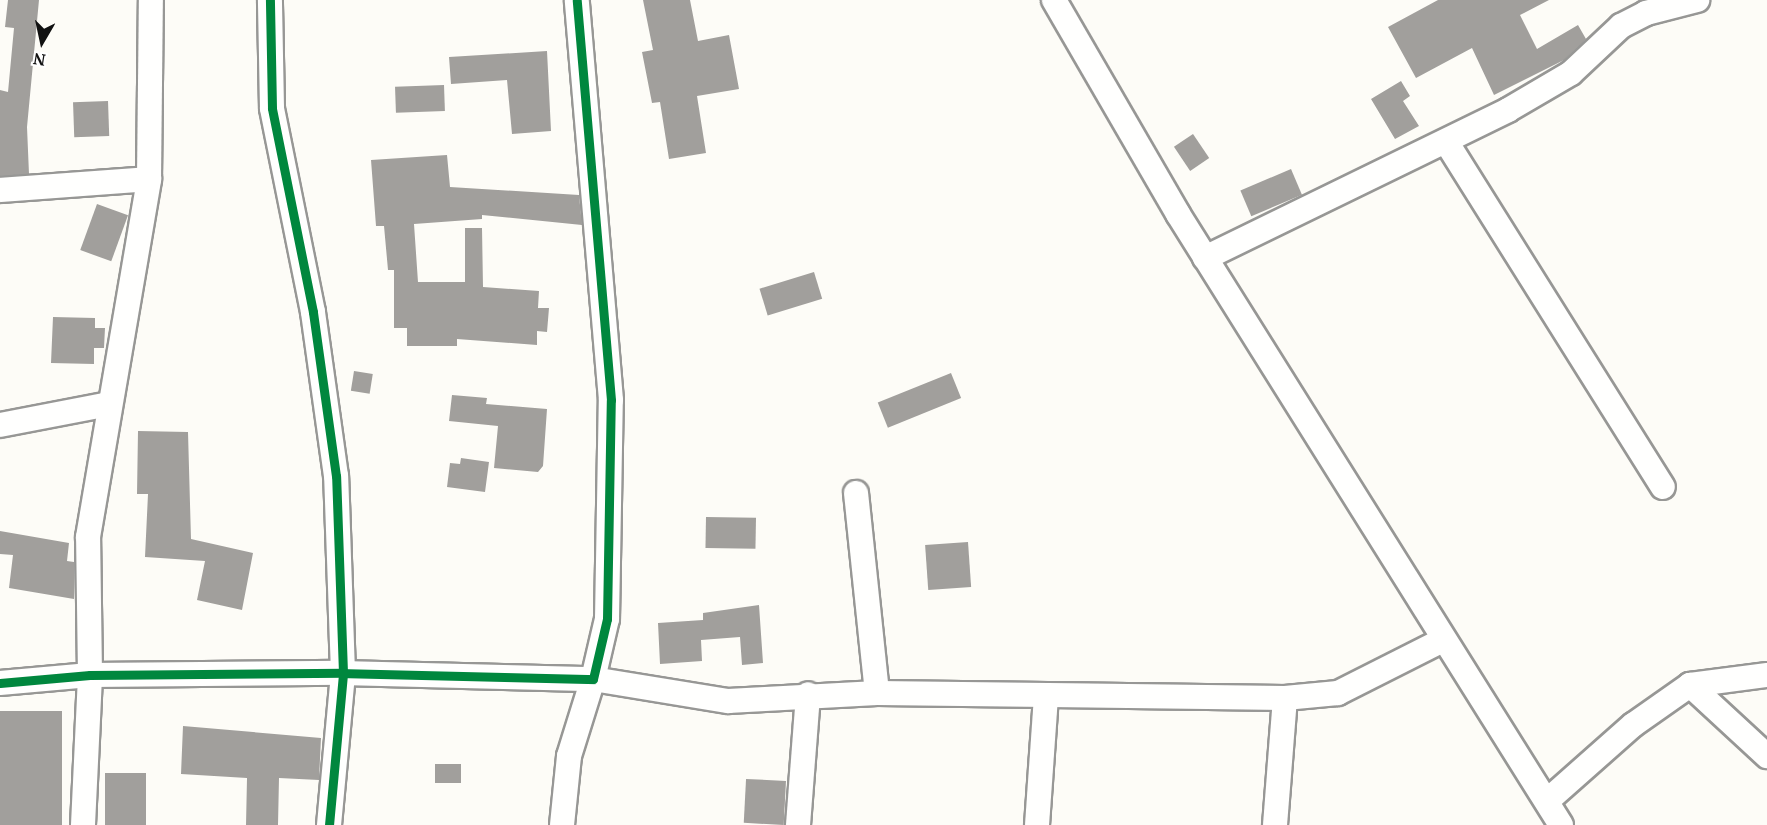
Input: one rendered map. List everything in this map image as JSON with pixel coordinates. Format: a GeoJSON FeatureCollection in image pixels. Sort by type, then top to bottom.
{"type":"FeatureCollection","features":[{"type":"Feature","properties":{"kind":"street"},"geometry":{"type":"LineString","coordinates":[[83,825],[90,675],[88,537],[108,404],[149,179],[151,0]]}},
{"type":"Feature","properties":{"kind":"street"},"geometry":{"type":"LineString","coordinates":[[270,0],[272,108],[313,312],[336,476],[343,673],[329,825]]}},
{"type":"Feature","properties":{"kind":"street"},"geometry":{"type":"LineString","coordinates":[[562,825],[569,756],[593,679],[608,620],[611,400],[577,0]]}},
{"type":"Feature","properties":{"kind":"street"},"geometry":{"type":"LineString","coordinates":[[1054,0],[1204,258],[1561,825]]}},
{"type":"Feature","properties":{"kind":"street"},"geometry":{"type":"LineString","coordinates":[[1204,258],[1447,142],[1571,73],[1621,26],[1646,13],[1697,0]]}},
{"type":"Feature","properties":{"kind":"street"},"geometry":{"type":"LineString","coordinates":[[1447,142],[1663,488]]}},
{"type":"Feature","properties":{"kind":"street"},"geometry":{"type":"LineString","coordinates":[[0,190],[149,179]]}},
{"type":"Feature","properties":{"kind":"street"},"geometry":{"type":"LineString","coordinates":[[0,425],[108,404]]}},
{"type":"Feature","properties":{"kind":"street"},"geometry":{"type":"LineString","coordinates":[[856,494],[877,693]]}},
{"type":"Feature","properties":{"kind":"street"},"geometry":{"type":"LineString","coordinates":[[0,683],[90,675],[343,673],[593,679],[703,700],[807,694],[877,693],[1285,698],[1338,693],[1443,640]]}},
{"type":"Feature","properties":{"kind":"street"},"geometry":{"type":"LineString","coordinates":[[1547,801],[1633,725],[1690,685],[1767,675]]}},
{"type":"Feature","properties":{"kind":"street"},"geometry":{"type":"LineString","coordinates":[[1690,685],[1767,756]]}},
{"type":"Feature","properties":{"kind":"street"},"geometry":{"type":"LineString","coordinates":[[798,825],[807,694]]}},
{"type":"Feature","properties":{"kind":"street"},"geometry":{"type":"LineString","coordinates":[[1037,825],[1046,695]]}},
{"type":"Feature","properties":{"kind":"street"},"geometry":{"type":"LineString","coordinates":[[1275,825],[1285,698]]}},
{"type":"Feature","properties":{"kind":"building"},"geometry":{"type":"Polygon","coordinates":[[[8,0],[39,0],[27,127],[29,174],[0,176],[0,90],[8,92],[14,28],[5,27],[8,0]]]}},
{"type":"Feature","properties":{"kind":"building"},"geometry":{"type":"Polygon","coordinates":[[[643,0],[690,0],[698,41],[729,35],[739,89],[697,96],[706,153],[669,159],[660,102],[652,103],[642,52],[653,50],[643,0]]]}},
{"type":"Feature","properties":{"kind":"building"},"geometry":{"type":"Polygon","coordinates":[[[1438,0],[1549,0],[1520,15],[1537,49],[1578,25],[1586,39],[1564,60],[1494,95],[1472,48],[1416,78],[1388,27],[1438,0]]]}},
{"type":"Feature","properties":{"kind":"building"},"geometry":{"type":"Polygon","coordinates":[[[547,51],[551,131],[512,134],[507,80],[451,84],[449,57],[547,51]]]}},
{"type":"Feature","properties":{"kind":"building"},"geometry":{"type":"Polygon","coordinates":[[[1401,81],[1410,96],[1403,101],[1419,126],[1395,139],[1371,99],[1401,81]]]}},
{"type":"Feature","properties":{"kind":"building"},"geometry":{"type":"Polygon","coordinates":[[[444,85],[445,111],[396,113],[395,87],[444,85]]]}},
{"type":"Feature","properties":{"kind":"building"},"geometry":{"type":"Polygon","coordinates":[[[108,101],[109,136],[74,137],[73,102],[108,101]]]}},
{"type":"Feature","properties":{"kind":"building"},"geometry":{"type":"Polygon","coordinates":[[[1193,134],[1209,158],[1190,171],[1174,147],[1193,134]]]}},
{"type":"Feature","properties":{"kind":"building"},"geometry":{"type":"Polygon","coordinates":[[[447,155],[450,187],[579,195],[582,225],[482,215],[482,219],[414,224],[418,282],[465,282],[465,228],[482,228],[483,287],[539,291],[538,308],[549,308],[547,332],[537,331],[537,345],[457,339],[457,346],[407,346],[407,328],[394,328],[394,270],[388,270],[384,226],[376,226],[371,160],[447,155]]]}},
{"type":"Feature","properties":{"kind":"building"},"geometry":{"type":"Polygon","coordinates":[[[1291,169],[1302,195],[1251,216],[1240,190],[1291,169]]]}},
{"type":"Feature","properties":{"kind":"building"},"geometry":{"type":"Polygon","coordinates":[[[97,204],[128,215],[111,261],[80,250],[97,204]]]}},
{"type":"Feature","properties":{"kind":"building"},"geometry":{"type":"Polygon","coordinates":[[[814,272],[822,299],[768,315],[759,289],[814,272]]]}},
{"type":"Feature","properties":{"kind":"building"},"geometry":{"type":"Polygon","coordinates":[[[53,317],[95,318],[95,328],[105,328],[104,348],[94,348],[94,364],[51,363],[53,317]]]}},
{"type":"Feature","properties":{"kind":"building"},"geometry":{"type":"Polygon","coordinates":[[[354,371],[373,374],[370,394],[351,391],[354,371]]]}},
{"type":"Feature","properties":{"kind":"building"},"geometry":{"type":"Polygon","coordinates":[[[951,373],[961,398],[888,428],[878,403],[951,373]]]}},
{"type":"Feature","properties":{"kind":"building"},"geometry":{"type":"Polygon","coordinates":[[[452,395],[487,398],[486,404],[547,409],[543,466],[538,472],[494,468],[498,426],[449,421],[452,395]]]}},
{"type":"Feature","properties":{"kind":"building"},"geometry":{"type":"Polygon","coordinates":[[[138,431],[188,432],[191,539],[253,553],[242,610],[197,600],[205,561],[145,557],[148,494],[137,494],[138,431]]]}},
{"type":"Feature","properties":{"kind":"building"},"geometry":{"type":"Polygon","coordinates":[[[461,458],[489,462],[485,492],[447,487],[450,463],[460,464],[461,458]]]}},
{"type":"Feature","properties":{"kind":"building"},"geometry":{"type":"Polygon","coordinates":[[[706,517],[756,518],[755,549],[705,548],[706,517]]]}},
{"type":"Feature","properties":{"kind":"building"},"geometry":{"type":"Polygon","coordinates":[[[0,531],[69,543],[67,561],[74,562],[74,599],[9,588],[13,555],[0,554],[0,531]]]}},
{"type":"Feature","properties":{"kind":"building"},"geometry":{"type":"Polygon","coordinates":[[[968,542],[971,587],[928,590],[925,545],[968,542]]]}},
{"type":"Feature","properties":{"kind":"building"},"geometry":{"type":"Polygon","coordinates":[[[759,605],[763,663],[742,665],[740,637],[701,640],[702,661],[660,664],[658,623],[703,620],[703,613],[759,605]]]}},
{"type":"Feature","properties":{"kind":"building"},"geometry":{"type":"Polygon","coordinates":[[[0,711],[62,711],[62,825],[0,825],[0,711]]]}},
{"type":"Feature","properties":{"kind":"building"},"geometry":{"type":"Polygon","coordinates":[[[183,726],[321,738],[319,780],[279,778],[278,825],[246,825],[247,778],[181,774],[183,726]]]}},
{"type":"Feature","properties":{"kind":"building"},"geometry":{"type":"Polygon","coordinates":[[[435,764],[461,764],[461,783],[435,783],[435,764]]]}},
{"type":"Feature","properties":{"kind":"building"},"geometry":{"type":"Polygon","coordinates":[[[105,773],[146,773],[146,825],[105,825],[105,773]]]}},
{"type":"Feature","properties":{"kind":"building"},"geometry":{"type":"Polygon","coordinates":[[[746,779],[786,781],[784,825],[744,823],[746,779]]]}},
{"type":"Feature","properties":{"kind":"cycle path"},"geometry":{"type":"LineString","coordinates":[[0,683],[90,675],[343,673],[336,476],[313,312],[272,108],[270,0]]}},
{"type":"Feature","properties":{"kind":"cycle path"},"geometry":{"type":"LineString","coordinates":[[329,825],[343,673],[593,679],[607,619],[611,400],[577,0]]}}]}
